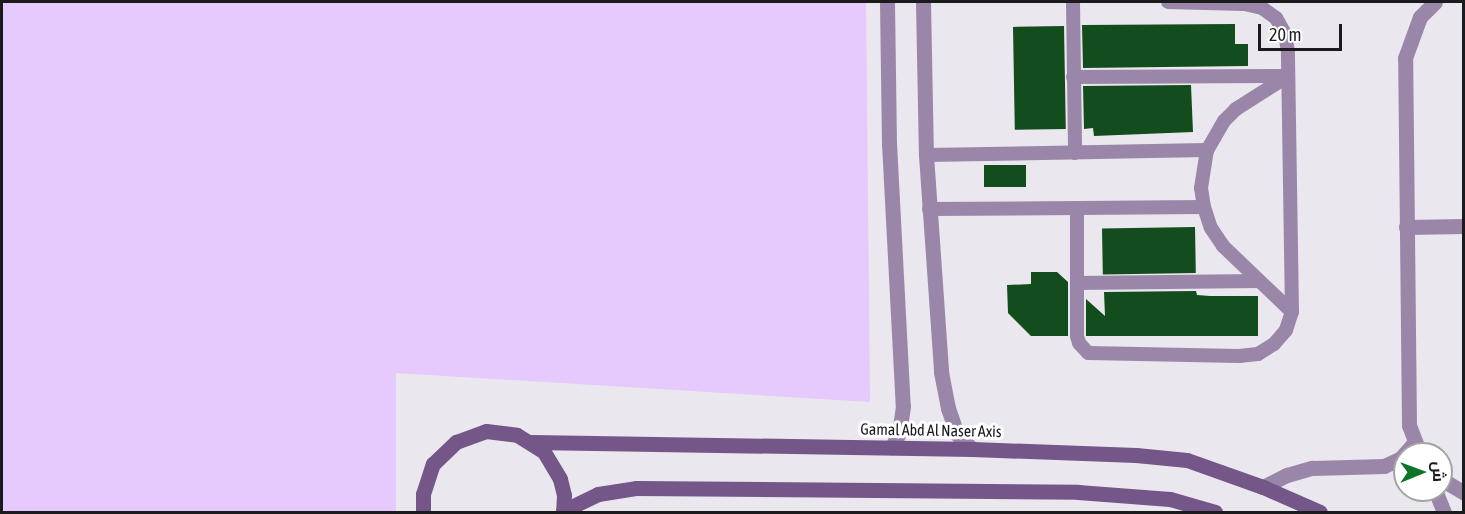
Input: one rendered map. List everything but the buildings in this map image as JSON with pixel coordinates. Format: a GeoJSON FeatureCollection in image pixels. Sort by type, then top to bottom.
{"type":"FeatureCollection","features":[{"type":"Feature","properties":{"kind":"street"},"geometry":{"type":"LineString","coordinates":[[887,2],[890,142],[903,406],[899,433],[892,447]]}},
{"type":"Feature","properties":{"kind":"street"},"geometry":{"type":"LineString","coordinates":[[923,2],[926,155],[941,372],[948,408],[957,434],[972,449]]}},
{"type":"Feature","properties":{"kind":"street"},"geometry":{"type":"LineString","coordinates":[[1415,442],[1409,425],[1405,58],[1420,17],[1435,2]]}},
{"type":"Feature","properties":{"kind":"street"},"geometry":{"type":"LineString","coordinates":[[1406,227],[1464,226]]}},
{"type":"Feature","properties":{"kind":"street"},"geometry":{"type":"LineString","coordinates":[[423,513],[426,478],[443,452],[470,435],[494,431],[517,435],[544,452],[560,479],[563,512],[598,494],[636,488],[1078,492],[1170,499],[1215,513]]}},
{"type":"Feature","properties":{"kind":"street","name":"Gamal Abd Al Naser Axis"},"geometry":{"type":"LineString","coordinates":[[531,442],[1072,451],[1187,460],[1263,487],[1320,513]]}},
{"type":"Feature","properties":{"kind":"street"},"geometry":{"type":"LineString","coordinates":[[1263,487],[1287,475],[1312,468],[1384,466],[1393,462]]}},
{"type":"Feature","properties":{"kind":"lane"},"geometry":{"type":"LineString","coordinates":[[1073,2],[1075,153]]}},
{"type":"Feature","properties":{"kind":"lane"},"geometry":{"type":"LineString","coordinates":[[1077,208],[1077,336],[1083,348],[1095,354],[1239,356],[1258,354],[1274,344],[1286,330],[1292,312],[1288,76],[1285,34],[1276,18],[1262,8],[1244,4],[1167,2]]}},
{"type":"Feature","properties":{"kind":"lane"},"geometry":{"type":"LineString","coordinates":[[1073,77],[1288,76]]}},
{"type":"Feature","properties":{"kind":"lane"},"geometry":{"type":"LineString","coordinates":[[1288,76],[1236,108],[1219,128],[1207,150],[1202,169],[1204,207],[1223,246],[1292,312]]}},
{"type":"Feature","properties":{"kind":"lane"},"geometry":{"type":"LineString","coordinates":[[926,155],[1207,150]]}},
{"type":"Feature","properties":{"kind":"lane"},"geometry":{"type":"LineString","coordinates":[[929,209],[1204,207]]}},
{"type":"Feature","properties":{"kind":"lane"},"geometry":{"type":"LineString","coordinates":[[1077,283],[1259,281]]}},
{"type":"Feature","properties":{"kind":"shaded area"},"geometry":{"type":"Polygon","coordinates":[[[2,2],[866,2],[870,402],[396,373],[396,512],[2,512],[2,2]]]}}]}
